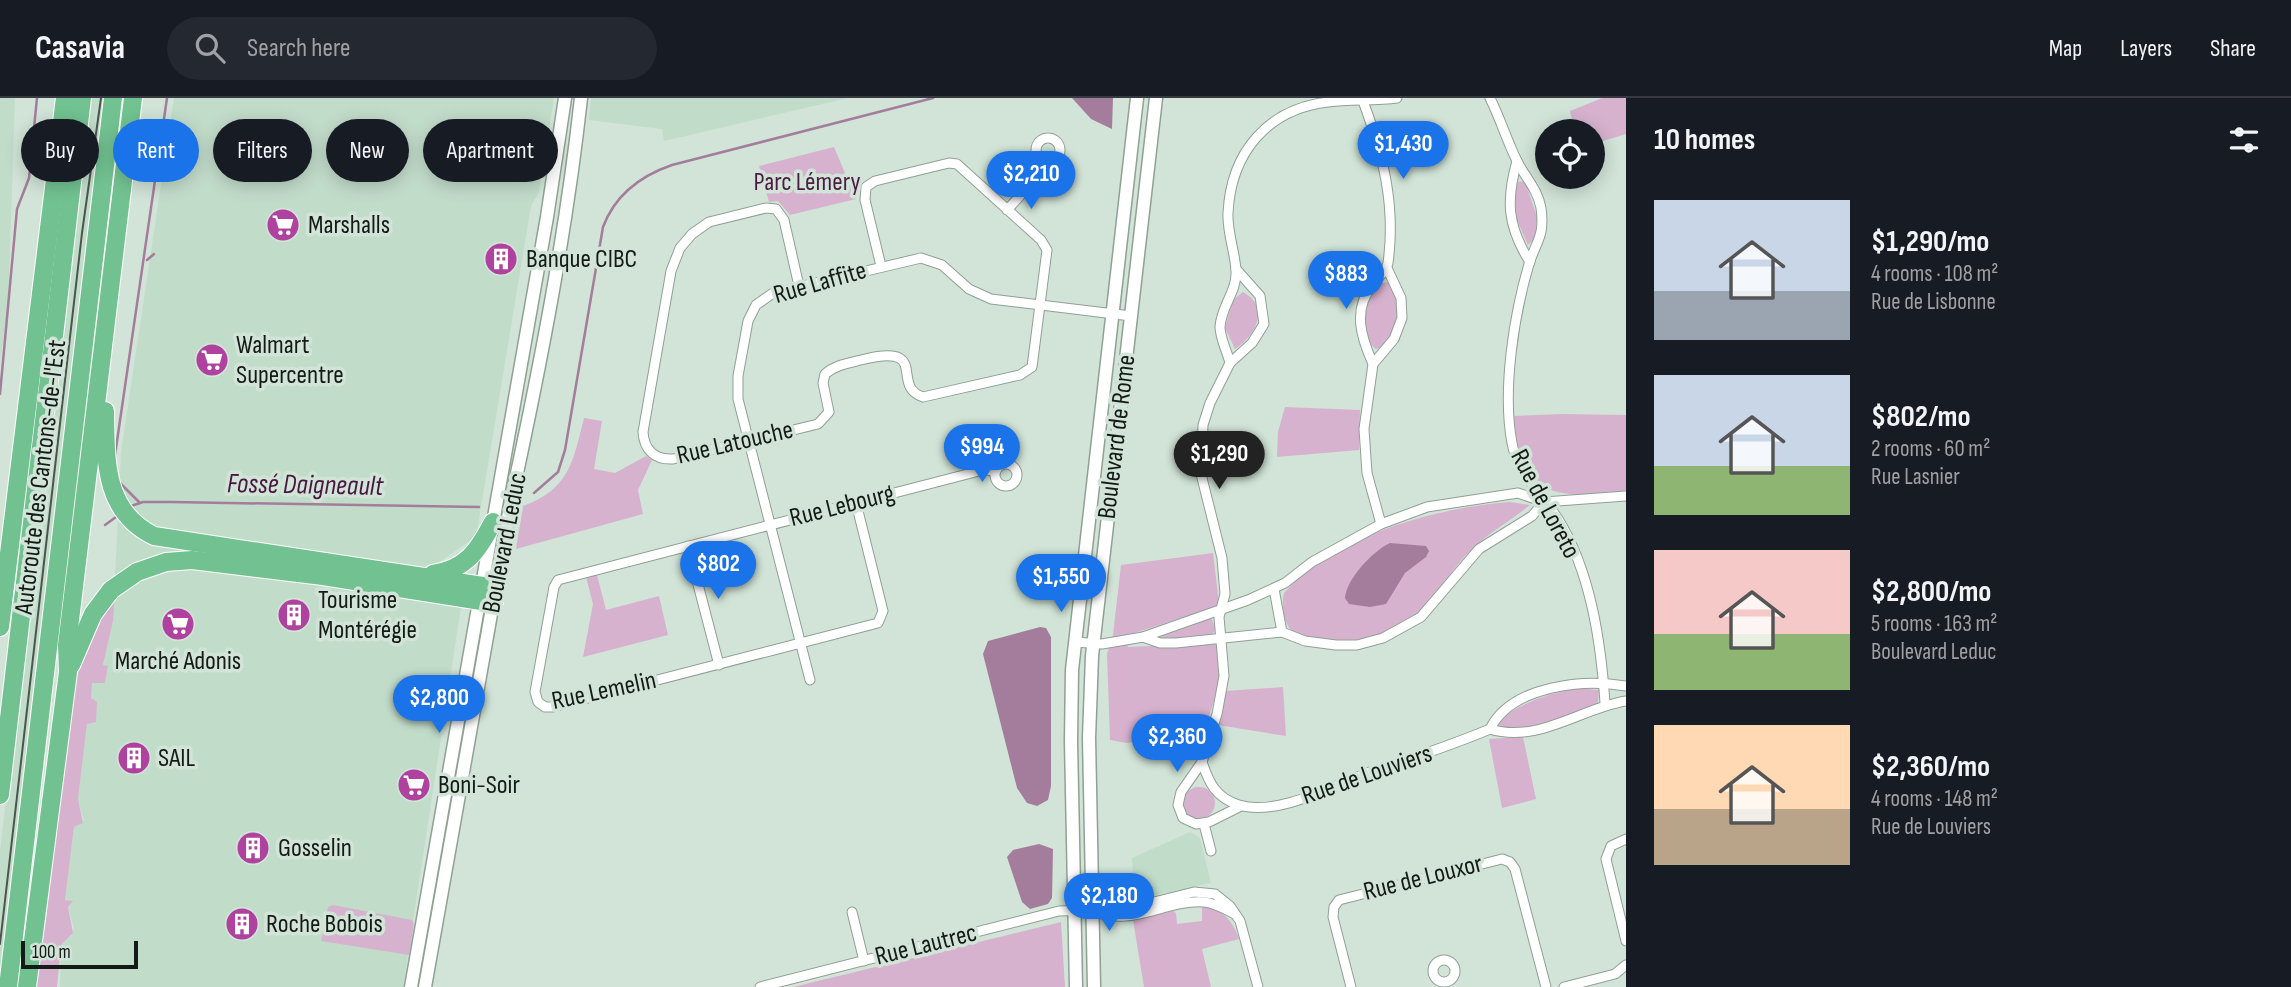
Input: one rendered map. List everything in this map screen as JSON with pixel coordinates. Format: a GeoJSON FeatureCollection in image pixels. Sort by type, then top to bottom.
{"type":"FeatureCollection","features":[{"type":"Feature","properties":{"kind":"highway"},"geometry":{"type":"LineString","coordinates":[[0,627],[65,98]]}},
{"type":"Feature","properties":{"kind":"highway","name":"Autoroute des Cantons-de-l'Est"},"geometry":{"type":"LineString","coordinates":[[0,794],[82,98]]}},
{"type":"Feature","properties":{"kind":"highway","name":"Autoroute des Cantons-de-l'Est"},"geometry":{"type":"LineString","coordinates":[[8,987],[113,98]]}},
{"type":"Feature","properties":{"kind":"highway"},"geometry":{"type":"LineString","coordinates":[[27,987],[68,672],[68,645],[133,98]]}},
{"type":"Feature","properties":{"kind":"highway"},"geometry":{"type":"LineString","coordinates":[[101,361],[109,481],[120,508],[141,529],[167,540],[426,576],[488,594]]}},
{"type":"Feature","properties":{"kind":"highway"},"geometry":{"type":"LineString","coordinates":[[426,576],[450,571],[467,562],[477,551],[493,522]]}},
{"type":"Feature","properties":{"kind":"highway"},"geometry":{"type":"LineString","coordinates":[[68,672],[89,622],[106,596],[129,576],[166,562],[198,561],[488,594]]}},
{"type":"Feature","properties":{"kind":"main road","name":"Boulevard Leduc"},"geometry":{"type":"LineString","coordinates":[[425,987],[488,594],[493,522],[549,206],[565,98]]}},
{"type":"Feature","properties":{"kind":"main road","name":"Boulevard Leduc"},"geometry":{"type":"LineString","coordinates":[[411,987],[488,594],[559,258],[580,98]]}},
{"type":"Feature","properties":{"kind":"main road","name":"Boulevard de Rome"},"geometry":{"type":"LineString","coordinates":[[1076,987],[1070,711],[1075,642],[1138,98]]}},
{"type":"Feature","properties":{"kind":"main road","name":"Boulevard de Rome"},"geometry":{"type":"LineString","coordinates":[[1094,987],[1089,738],[1093,644],[1156,98]]}},
{"type":"Feature","properties":{"kind":"street"},"geometry":{"type":"LineString","coordinates":[[1230,363],[1220,323],[1235,287],[1236,269],[1230,238],[1229,210],[1235,173],[1250,144],[1271,122],[1296,108],[1331,102],[1397,98]]}},
{"type":"Feature","properties":{"kind":"street","name":"Rue de Loreto"},"geometry":{"type":"LineString","coordinates":[[1490,98],[1517,161],[1530,179],[1541,210],[1539,246],[1530,262],[1513,347],[1510,419],[1516,459],[1565,533],[1583,579],[1604,682],[1605,704]]}},
{"type":"Feature","properties":{"kind":"street"},"geometry":{"type":"LineString","coordinates":[[1363,101],[1377,139],[1388,183],[1391,223],[1387,268],[1401,298],[1402,318],[1394,339],[1373,364],[1365,408],[1365,454],[1371,494],[1381,524]]}},
{"type":"Feature","properties":{"kind":"street"},"geometry":{"type":"LineString","coordinates":[[1517,161],[1509,192],[1510,212],[1522,250],[1530,262]]}},
{"type":"Feature","properties":{"kind":"street"},"geometry":{"type":"LineString","coordinates":[[1007,209],[1047,162]]}},
{"type":"Feature","properties":{"kind":"street"},"geometry":{"type":"LineString","coordinates":[[881,267],[864,191],[872,182],[952,163],[964,170],[1041,240],[1047,250],[1041,306]]}},
{"type":"Feature","properties":{"kind":"street","name":"Rue Latouche"},"geometry":{"type":"LineString","coordinates":[[799,286],[784,220],[773,208],[713,221],[701,227],[684,242],[674,261],[643,432],[646,445],[655,456],[670,460],[823,421],[830,409],[823,383],[825,374],[838,366],[885,354],[902,360],[912,390],[923,397],[1025,373],[1034,362],[1041,306]]}},
{"type":"Feature","properties":{"kind":"street","name":"Rue Laffite"},"geometry":{"type":"LineString","coordinates":[[810,680],[769,524],[737,386],[750,315],[763,298],[799,286],[927,258],[942,265],[969,289],[985,298],[1131,316]]}},
{"type":"Feature","properties":{"kind":"street"},"geometry":{"type":"LineString","coordinates":[[1373,364],[1361,332],[1360,313],[1365,295],[1387,268]]}},
{"type":"Feature","properties":{"kind":"street"},"geometry":{"type":"LineString","coordinates":[[1211,851],[1204,824],[1189,822],[1178,805],[1181,792],[1202,762],[1223,689],[1219,617],[1225,594],[1222,558],[1203,486],[1200,448],[1210,404],[1230,363],[1252,343],[1265,318],[1261,296],[1236,269]]}},
{"type":"Feature","properties":{"kind":"street","name":"Rue Lebourg"},"geometry":{"type":"LineString","coordinates":[[769,524],[983,470],[996,471]]}},
{"type":"Feature","properties":{"kind":"street"},"geometry":{"type":"LineString","coordinates":[[1075,642],[1111,643],[1143,637],[1222,611],[1275,589],[1312,562],[1381,524],[1427,507],[1468,498],[1518,493],[1545,502],[1626,496]]}},
{"type":"Feature","properties":{"kind":"street"},"geometry":{"type":"LineString","coordinates":[[1143,637],[1160,643],[1282,632],[1306,641],[1357,645],[1392,634],[1426,612],[1479,549],[1532,516],[1545,502]]}},
{"type":"Feature","properties":{"kind":"street","name":"Rue Lemelin"},"geometry":{"type":"LineString","coordinates":[[769,524],[557,581],[535,696],[541,705],[551,708],[872,626],[883,616],[856,503]]}},
{"type":"Feature","properties":{"kind":"street"},"geometry":{"type":"LineString","coordinates":[[688,546],[719,665]]}},
{"type":"Feature","properties":{"kind":"street"},"geometry":{"type":"LineString","coordinates":[[1275,589],[1282,632]]}},
{"type":"Feature","properties":{"kind":"street","name":"Rue de Louviers"},"geometry":{"type":"LineString","coordinates":[[1490,729],[1496,719],[1515,704],[1544,691],[1604,682],[1626,686]]}},
{"type":"Feature","properties":{"kind":"street","name":"Rue de Louviers"},"geometry":{"type":"LineString","coordinates":[[1204,824],[1241,806],[1261,806],[1301,799],[1490,729],[1507,734],[1533,730],[1560,724],[1605,704],[1626,701]]}},
{"type":"Feature","properties":{"kind":"street"},"geometry":{"type":"LineString","coordinates":[[1202,762],[1210,785],[1219,795],[1241,806]]}},
{"type":"Feature","properties":{"kind":"street"},"geometry":{"type":"LineString","coordinates":[[1626,839],[1611,846],[1606,859],[1626,941]]}},
{"type":"Feature","properties":{"kind":"street","name":"Rue de Louxor"},"geometry":{"type":"LineString","coordinates":[[1351,987],[1333,917],[1334,907],[1339,900],[1502,859],[1515,869],[1546,987]]}},
{"type":"Feature","properties":{"kind":"street","name":"Rue Lautrec"},"geometry":{"type":"LineString","coordinates":[[760,987],[1074,910],[1092,909],[1101,914],[1131,916],[1203,902],[1236,915],[1258,987]]}},
{"type":"Feature","properties":{"kind":"street"},"geometry":{"type":"LineString","coordinates":[[852,912],[864,961]]}},
{"type":"Feature","properties":{"kind":"street"},"geometry":{"type":"LineString","coordinates":[[1564,987],[1615,974],[1626,965]]}},
{"type":"Feature","properties":{"kind":"shaded area"},"geometry":{"type":"Polygon","coordinates":[[[0,98],[15,98],[8,311],[0,361],[0,98]]]}},
{"type":"Feature","properties":{"kind":"shaded area"},"geometry":{"type":"Polygon","coordinates":[[[88,98],[106,98],[99,157],[99,119],[86,119],[88,98]]]}},
{"type":"Feature","properties":{"kind":"shaded area"},"geometry":{"type":"Polygon","coordinates":[[[174,98],[554,98],[551,119],[423,119],[423,182],[541,182],[539,192],[531,206],[476,537],[439,562],[435,601],[461,607],[403,987],[60,987],[61,945],[71,936],[74,928],[68,907],[71,904],[65,901],[74,827],[84,821],[78,799],[92,682],[105,683],[108,666],[103,665],[113,621],[121,452],[161,182],[199,182],[199,119],[171,119],[174,98]]]}},
{"type":"Feature","properties":{"kind":"shaded area"},"geometry":{"type":"Polygon","coordinates":[[[591,98],[848,98],[664,141],[662,129],[589,120],[591,98]]]}},
{"type":"Feature","properties":{"kind":"shaded area"},"geometry":{"type":"Polygon","coordinates":[[[1072,98],[1113,98],[1112,129],[1091,119],[1072,98]]]}},
{"type":"Feature","properties":{"kind":"shaded area"},"geometry":{"type":"Polygon","coordinates":[[[78,182],[96,182],[0,987],[0,851],[78,182]]]}},
{"type":"Feature","properties":{"kind":"shaded area"},"geometry":{"type":"Polygon","coordinates":[[[1390,543],[1426,546],[1429,551],[1426,557],[1405,573],[1386,604],[1370,607],[1349,604],[1345,598],[1350,582],[1369,559],[1390,543]]]}},
{"type":"Feature","properties":{"kind":"shaded area"},"geometry":{"type":"Polygon","coordinates":[[[1040,627],[1046,628],[1051,637],[1051,786],[1048,800],[1037,806],[1027,803],[1017,788],[983,654],[988,641],[1040,627]]]}},
{"type":"Feature","properties":{"kind":"shaded area"},"geometry":{"type":"Polygon","coordinates":[[[1190,832],[1200,838],[1211,883],[1135,900],[1132,858],[1190,832]]]}},
{"type":"Feature","properties":{"kind":"shaded area"},"geometry":{"type":"Polygon","coordinates":[[[1039,844],[1053,849],[1052,898],[1048,904],[1030,909],[1022,902],[1007,857],[1013,850],[1039,844]]]}},
{"type":"Feature","properties":{"kind":"green space"},"geometry":{"type":"Polygon","coordinates":[[[1602,98],[1626,98],[1626,134],[1605,140],[1605,119],[1572,119],[1570,111],[1602,98]]]}},
{"type":"Feature","properties":{"kind":"green space","name":"Parc Lémery"},"geometry":{"type":"Polygon","coordinates":[[[834,147],[845,173],[857,187],[856,199],[790,215],[778,201],[769,202],[759,166],[834,147]]]}},
{"type":"Feature","properties":{"kind":"green space"},"geometry":{"type":"Polygon","coordinates":[[[1525,181],[1537,217],[1535,238],[1528,245],[1515,216],[1516,185],[1525,181]]]}},
{"type":"Feature","properties":{"kind":"green space"},"geometry":{"type":"Polygon","coordinates":[[[1387,282],[1396,298],[1398,320],[1391,339],[1385,346],[1376,349],[1366,334],[1365,312],[1372,292],[1387,282]]]}},
{"type":"Feature","properties":{"kind":"green space"},"geometry":{"type":"Polygon","coordinates":[[[1243,292],[1257,305],[1257,321],[1249,336],[1235,349],[1225,328],[1233,300],[1243,292]]]}},
{"type":"Feature","properties":{"kind":"green space"},"geometry":{"type":"Polygon","coordinates":[[[1285,407],[1360,410],[1359,450],[1277,457],[1278,432],[1285,407]]]}},
{"type":"Feature","properties":{"kind":"green space"},"geometry":{"type":"Polygon","coordinates":[[[1626,415],[1626,493],[1561,493],[1546,488],[1533,478],[1524,464],[1517,443],[1514,416],[1626,415]]]}},
{"type":"Feature","properties":{"kind":"green space"},"geometry":{"type":"Polygon","coordinates":[[[584,418],[602,421],[594,469],[615,473],[646,456],[652,460],[638,490],[643,514],[516,549],[523,506],[551,491],[567,472],[584,418]]]}},
{"type":"Feature","properties":{"kind":"green space"},"geometry":{"type":"Polygon","coordinates":[[[1510,502],[1530,505],[1477,545],[1423,609],[1396,628],[1364,640],[1330,642],[1298,635],[1286,622],[1283,611],[1284,593],[1330,555],[1358,540],[1388,528],[1451,510],[1510,502]]]}},
{"type":"Feature","properties":{"kind":"green space"},"geometry":{"type":"Polygon","coordinates":[[[1213,553],[1219,603],[1216,607],[1125,636],[1128,647],[1211,643],[1217,645],[1220,680],[1205,730],[1127,743],[1110,740],[1107,654],[1113,635],[1121,565],[1213,553]]]}},
{"type":"Feature","properties":{"kind":"green space"},"geometry":{"type":"Polygon","coordinates":[[[597,575],[606,610],[659,596],[668,635],[583,657],[593,604],[586,577],[597,575]]]}},
{"type":"Feature","properties":{"kind":"green space"},"geometry":{"type":"Polygon","coordinates":[[[115,594],[113,621],[103,665],[108,666],[105,683],[92,683],[91,698],[97,702],[96,722],[87,724],[78,799],[83,823],[74,827],[65,900],[73,901],[68,907],[73,933],[61,945],[57,987],[33,987],[46,920],[59,800],[80,659],[89,634],[115,594]]]}},
{"type":"Feature","properties":{"kind":"green space"},"geometry":{"type":"Polygon","coordinates":[[[1211,618],[1216,629],[1212,635],[1163,640],[1160,637],[1211,618]]]}},
{"type":"Feature","properties":{"kind":"green space"},"geometry":{"type":"Polygon","coordinates":[[[1283,687],[1286,736],[1218,725],[1226,691],[1283,687]]]}},
{"type":"Feature","properties":{"kind":"green space"},"geometry":{"type":"Polygon","coordinates":[[[1577,688],[1599,690],[1598,703],[1577,713],[1533,727],[1507,729],[1498,726],[1498,721],[1526,704],[1577,688]]]}},
{"type":"Feature","properties":{"kind":"green space"},"geometry":{"type":"Polygon","coordinates":[[[1523,737],[1536,799],[1502,808],[1489,739],[1523,737]]]}},
{"type":"Feature","properties":{"kind":"green space"},"geometry":{"type":"Polygon","coordinates":[[[1199,787],[1210,792],[1215,803],[1210,814],[1199,819],[1188,814],[1183,803],[1188,792],[1199,787]]]}},
{"type":"Feature","properties":{"kind":"green space"},"geometry":{"type":"Polygon","coordinates":[[[333,905],[412,920],[414,924],[409,955],[321,941],[328,907],[333,905]]]}},
{"type":"Feature","properties":{"kind":"green space"},"geometry":{"type":"Polygon","coordinates":[[[1202,906],[1215,909],[1226,916],[1239,939],[1202,949],[1211,987],[1144,987],[1133,920],[1173,911],[1176,913],[1177,924],[1202,921],[1202,906]]]}},
{"type":"Feature","properties":{"kind":"green space"},"geometry":{"type":"Polygon","coordinates":[[[1061,922],[1065,987],[793,987],[1061,922]]]}},
{"type":"Feature","properties":{"kind":"waterway"},"geometry":{"type":"LineString","coordinates":[[0,394],[17,209],[29,178],[37,98]]}},
{"type":"Feature","properties":{"kind":"waterway"},"geometry":{"type":"LineString","coordinates":[[115,455],[167,98]]}},
{"type":"Feature","properties":{"kind":"waterway","name":"Fossé Daigneault"},"geometry":{"type":"LineString","coordinates":[[534,493],[558,472],[565,450],[603,227],[614,205],[630,188],[649,175],[672,165],[933,98]]}},
{"type":"Feature","properties":{"kind":"waterway","name":"Fossé Daigneault"},"geometry":{"type":"LineString","coordinates":[[147,260],[154,254]]}},
{"type":"Feature","properties":{"kind":"waterway"},"geometry":{"type":"LineString","coordinates":[[119,482],[139,502]]}},
{"type":"Feature","properties":{"kind":"waterway","name":"Fossé Daigneault"},"geometry":{"type":"LineString","coordinates":[[131,506],[143,502],[171,502],[479,507]]}},
{"type":"Feature","properties":{"kind":"waterway","name":"Fossé Daigneault"},"geometry":{"type":"LineString","coordinates":[[105,525],[116,517]]}},
{"type":"Feature","properties":{"kind":"tram line"},"geometry":{"type":"LineString","coordinates":[[0,944],[82,233],[101,98]]}},
{"type":"Feature","properties":{"kind":"place","name":"Marshalls"},"geometry":{"type":"Point","coordinates":[283,225]}},
{"type":"Feature","properties":{"kind":"place","name":"Banque CIBC"},"geometry":{"type":"Point","coordinates":[501,259]}},
{"type":"Feature","properties":{"kind":"place","name":"Walmart Supercentre"},"geometry":{"type":"Point","coordinates":[212,360]}},
{"type":"Feature","properties":{"kind":"place","name":"Tourisme Montérégie"},"geometry":{"type":"Point","coordinates":[294,615]}},
{"type":"Feature","properties":{"kind":"place","name":"Marché Adonis"},"geometry":{"type":"Point","coordinates":[178,624]}},
{"type":"Feature","properties":{"kind":"place","name":"SAIL"},"geometry":{"type":"Point","coordinates":[134,758]}},
{"type":"Feature","properties":{"kind":"place","name":"Boni-Soir"},"geometry":{"type":"Point","coordinates":[414,785]}},
{"type":"Feature","properties":{"kind":"place","name":"Gosselin"},"geometry":{"type":"Point","coordinates":[253,848]}},
{"type":"Feature","properties":{"kind":"place","name":"Roche Bobois"},"geometry":{"type":"Point","coordinates":[242,924]}}]}
